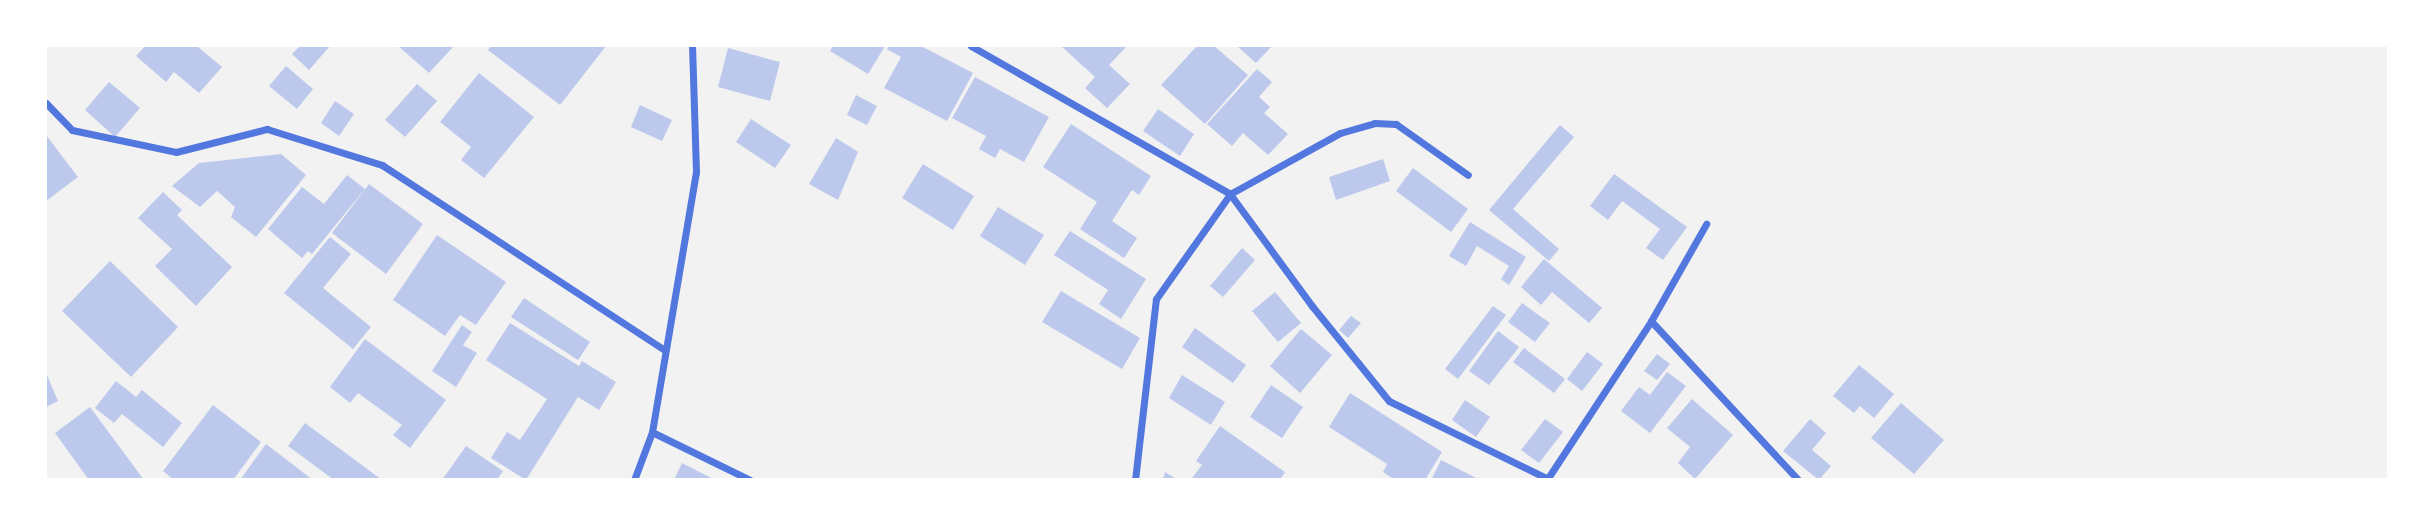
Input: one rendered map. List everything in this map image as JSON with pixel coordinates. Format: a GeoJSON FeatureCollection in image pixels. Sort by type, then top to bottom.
{"type":"FeatureCollection","features":[{"type":"Feature","properties":{"kind":"street"},"geometry":{"type":"LineString","coordinates":[[634,480],[652,432],[696,172],[692,46]]}},
{"type":"Feature","properties":{"kind":"street"},"geometry":{"type":"LineString","coordinates":[[971,46],[1230,194],[1312,306],[1389,401],[1549,479],[1651,321],[1706,224]]}},
{"type":"Feature","properties":{"kind":"street"},"geometry":{"type":"LineString","coordinates":[[46,103],[72,130],[176,152],[267,129],[382,165],[665,349]]}},
{"type":"Feature","properties":{"kind":"street"},"geometry":{"type":"LineString","coordinates":[[1135,480],[1156,299],[1230,194],[1340,133],[1375,123],[1396,124],[1468,175]]}},
{"type":"Feature","properties":{"kind":"street"},"geometry":{"type":"LineString","coordinates":[[1651,321],[1798,480]]}},
{"type":"Feature","properties":{"kind":"street"},"geometry":{"type":"LineString","coordinates":[[652,432],[750,480]]}},
{"type":"Feature","properties":{"kind":"building"},"geometry":{"type":"Polygon","coordinates":[[[145,46],[197,46],[222,67],[199,93],[174,72],[166,82],[136,56],[145,46]]]}},
{"type":"Feature","properties":{"kind":"building"},"geometry":{"type":"Polygon","coordinates":[[[300,46],[330,46],[309,70],[292,54],[300,46]]]}},
{"type":"Feature","properties":{"kind":"building"},"geometry":{"type":"Polygon","coordinates":[[[398,46],[454,46],[429,73],[398,46]]]}},
{"type":"Feature","properties":{"kind":"building"},"geometry":{"type":"Polygon","coordinates":[[[491,46],[606,46],[560,105],[488,50],[491,46]]]}},
{"type":"Feature","properties":{"kind":"building"},"geometry":{"type":"Polygon","coordinates":[[[833,46],[885,46],[868,74],[830,51],[833,46]]]}},
{"type":"Feature","properties":{"kind":"building"},"geometry":{"type":"Polygon","coordinates":[[[889,46],[921,46],[973,73],[947,121],[884,88],[901,57],[887,49],[889,46]]]}},
{"type":"Feature","properties":{"kind":"building"},"geometry":{"type":"Polygon","coordinates":[[[1061,46],[1127,46],[1109,65],[1130,84],[1107,108],[1085,88],[1095,77],[1061,46]]]}},
{"type":"Feature","properties":{"kind":"building"},"geometry":{"type":"Polygon","coordinates":[[[1197,46],[1214,46],[1248,75],[1205,124],[1161,85],[1197,46]]]}},
{"type":"Feature","properties":{"kind":"building"},"geometry":{"type":"Polygon","coordinates":[[[1237,46],[1272,46],[1256,63],[1237,46]]]}},
{"type":"Feature","properties":{"kind":"building"},"geometry":{"type":"Polygon","coordinates":[[[728,48],[780,62],[770,101],[718,87],[728,48]]]}},
{"type":"Feature","properties":{"kind":"building"},"geometry":{"type":"Polygon","coordinates":[[[286,66],[313,89],[297,109],[269,86],[286,66]]]}},
{"type":"Feature","properties":{"kind":"building"},"geometry":{"type":"Polygon","coordinates":[[[1257,69],[1272,82],[1259,97],[1270,107],[1264,113],[1288,134],[1268,155],[1243,133],[1232,146],[1207,124],[1257,69]]]}},
{"type":"Feature","properties":{"kind":"building"},"geometry":{"type":"Polygon","coordinates":[[[479,73],[534,117],[484,178],[461,160],[471,147],[440,122],[479,73]]]}},
{"type":"Feature","properties":{"kind":"building"},"geometry":{"type":"Polygon","coordinates":[[[975,77],[1049,117],[1024,162],[1000,149],[995,158],[979,149],[986,136],[952,118],[975,77]]]}},
{"type":"Feature","properties":{"kind":"building"},"geometry":{"type":"Polygon","coordinates":[[[109,82],[140,108],[115,137],[85,110],[109,82]]]}},
{"type":"Feature","properties":{"kind":"building"},"geometry":{"type":"Polygon","coordinates":[[[417,84],[437,101],[405,137],[385,120],[417,84]]]}},
{"type":"Feature","properties":{"kind":"building"},"geometry":{"type":"Polygon","coordinates":[[[856,95],[877,106],[867,125],[847,115],[856,95]]]}},
{"type":"Feature","properties":{"kind":"building"},"geometry":{"type":"Polygon","coordinates":[[[335,101],[354,114],[339,136],[321,123],[335,101]]]}},
{"type":"Feature","properties":{"kind":"building"},"geometry":{"type":"Polygon","coordinates":[[[640,105],[672,120],[662,141],[631,127],[640,105]]]}},
{"type":"Feature","properties":{"kind":"building"},"geometry":{"type":"Polygon","coordinates":[[[1158,109],[1194,134],[1180,156],[1143,131],[1158,109]]]}},
{"type":"Feature","properties":{"kind":"building"},"geometry":{"type":"Polygon","coordinates":[[[751,119],[791,145],[775,168],[736,142],[751,119]]]}},
{"type":"Feature","properties":{"kind":"building"},"geometry":{"type":"Polygon","coordinates":[[[1071,124],[1151,176],[1139,195],[1132,190],[1112,221],[1137,238],[1124,258],[1080,229],[1097,202],[1043,167],[1071,124]]]}},
{"type":"Feature","properties":{"kind":"building"},"geometry":{"type":"Polygon","coordinates":[[[1560,125],[1574,137],[1513,209],[1559,249],[1549,261],[1489,210],[1560,125]]]}},
{"type":"Feature","properties":{"kind":"building"},"geometry":{"type":"Polygon","coordinates":[[[46,135],[78,177],[46,201],[46,135]]]}},
{"type":"Feature","properties":{"kind":"building"},"geometry":{"type":"Polygon","coordinates":[[[836,138],[858,152],[838,200],[809,184],[836,138]]]}},
{"type":"Feature","properties":{"kind":"building"},"geometry":{"type":"Polygon","coordinates":[[[281,154],[306,175],[256,237],[231,217],[235,207],[217,191],[200,207],[172,186],[199,163],[281,154]]]}},
{"type":"Feature","properties":{"kind":"building"},"geometry":{"type":"Polygon","coordinates":[[[1383,159],[1390,181],[1336,200],[1329,177],[1383,159]]]}},
{"type":"Feature","properties":{"kind":"building"},"geometry":{"type":"Polygon","coordinates":[[[923,164],[974,196],[953,230],[902,198],[923,164]]]}},
{"type":"Feature","properties":{"kind":"building"},"geometry":{"type":"Polygon","coordinates":[[[1413,168],[1468,209],[1451,232],[1396,191],[1413,168]]]}},
{"type":"Feature","properties":{"kind":"building"},"geometry":{"type":"Polygon","coordinates":[[[1614,174],[1687,227],[1663,260],[1646,248],[1660,229],[1622,201],[1608,220],[1590,206],[1614,174]]]}},
{"type":"Feature","properties":{"kind":"building"},"geometry":{"type":"Polygon","coordinates":[[[347,175],[365,189],[312,254],[308,251],[302,258],[268,229],[302,187],[324,204],[347,175]]]}},
{"type":"Feature","properties":{"kind":"building"},"geometry":{"type":"Polygon","coordinates":[[[369,184],[423,224],[386,274],[332,233],[369,184]]]}},
{"type":"Feature","properties":{"kind":"building"},"geometry":{"type":"Polygon","coordinates":[[[163,192],[182,210],[177,215],[232,267],[196,306],[155,266],[172,249],[138,218],[163,192]]]}},
{"type":"Feature","properties":{"kind":"building"},"geometry":{"type":"Polygon","coordinates":[[[998,207],[1044,235],[1025,265],[980,236],[998,207]]]}},
{"type":"Feature","properties":{"kind":"building"},"geometry":{"type":"Polygon","coordinates":[[[1470,222],[1526,257],[1509,285],[1501,279],[1509,266],[1477,246],[1466,266],[1449,256],[1470,222]]]}},
{"type":"Feature","properties":{"kind":"building"},"geometry":{"type":"Polygon","coordinates":[[[1070,231],[1146,279],[1121,319],[1099,304],[1108,290],[1054,255],[1070,231]]]}},
{"type":"Feature","properties":{"kind":"building"},"geometry":{"type":"Polygon","coordinates":[[[437,235],[506,282],[476,325],[460,315],[445,336],[393,300],[437,235]]]}},
{"type":"Feature","properties":{"kind":"building"},"geometry":{"type":"Polygon","coordinates":[[[330,237],[351,254],[323,288],[371,327],[353,349],[284,293],[330,237]]]}},
{"type":"Feature","properties":{"kind":"building"},"geometry":{"type":"Polygon","coordinates":[[[1242,248],[1255,260],[1223,297],[1210,286],[1242,248]]]}},
{"type":"Feature","properties":{"kind":"building"},"geometry":{"type":"Polygon","coordinates":[[[1544,259],[1602,308],[1589,323],[1552,292],[1541,305],[1521,287],[1544,259]]]}},
{"type":"Feature","properties":{"kind":"building"},"geometry":{"type":"Polygon","coordinates":[[[110,261],[178,327],[131,377],[62,311],[110,261]]]}},
{"type":"Feature","properties":{"kind":"building"},"geometry":{"type":"Polygon","coordinates":[[[1061,291],[1140,338],[1122,369],[1042,322],[1061,291]]]}},
{"type":"Feature","properties":{"kind":"building"},"geometry":{"type":"Polygon","coordinates":[[[1275,292],[1301,323],[1278,342],[1252,311],[1275,292]]]}},
{"type":"Feature","properties":{"kind":"building"},"geometry":{"type":"Polygon","coordinates":[[[524,298],[590,342],[578,360],[511,317],[524,298]]]}},
{"type":"Feature","properties":{"kind":"building"},"geometry":{"type":"Polygon","coordinates":[[[1522,303],[1550,323],[1535,342],[1508,322],[1522,303]]]}},
{"type":"Feature","properties":{"kind":"building"},"geometry":{"type":"Polygon","coordinates":[[[1493,306],[1506,315],[1458,379],[1445,369],[1493,306]]]}},
{"type":"Feature","properties":{"kind":"building"},"geometry":{"type":"Polygon","coordinates":[[[1351,316],[1361,323],[1348,338],[1339,330],[1351,316]]]}},
{"type":"Feature","properties":{"kind":"building"},"geometry":{"type":"Polygon","coordinates":[[[510,323],[579,366],[582,361],[616,382],[599,410],[578,397],[526,480],[491,458],[507,432],[520,440],[547,399],[486,360],[510,323]]]}},
{"type":"Feature","properties":{"kind":"building"},"geometry":{"type":"Polygon","coordinates":[[[462,325],[472,332],[463,345],[477,353],[456,387],[432,371],[462,325]]]}},
{"type":"Feature","properties":{"kind":"building"},"geometry":{"type":"Polygon","coordinates":[[[1195,328],[1246,365],[1233,383],[1182,347],[1195,328]]]}},
{"type":"Feature","properties":{"kind":"building"},"geometry":{"type":"Polygon","coordinates":[[[1301,329],[1332,355],[1300,393],[1270,366],[1301,329]]]}},
{"type":"Feature","properties":{"kind":"building"},"geometry":{"type":"Polygon","coordinates":[[[1498,331],[1519,347],[1489,385],[1469,371],[1498,331]]]}},
{"type":"Feature","properties":{"kind":"building"},"geometry":{"type":"Polygon","coordinates":[[[365,339],[446,400],[410,448],[393,435],[402,425],[358,393],[350,403],[330,387],[365,339]]]}},
{"type":"Feature","properties":{"kind":"building"},"geometry":{"type":"Polygon","coordinates":[[[1524,348],[1565,379],[1554,393],[1513,362],[1524,348]]]}},
{"type":"Feature","properties":{"kind":"building"},"geometry":{"type":"Polygon","coordinates":[[[1587,352],[1603,364],[1582,391],[1567,379],[1587,352]]]}},
{"type":"Feature","properties":{"kind":"building"},"geometry":{"type":"Polygon","coordinates":[[[1657,354],[1670,364],[1657,380],[1644,371],[1657,354]]]}},
{"type":"Feature","properties":{"kind":"building"},"geometry":{"type":"Polygon","coordinates":[[[1859,365],[1894,394],[1874,418],[1860,406],[1854,413],[1833,396],[1859,365]]]}},
{"type":"Feature","properties":{"kind":"building"},"geometry":{"type":"Polygon","coordinates":[[[1667,372],[1686,386],[1650,433],[1621,411],[1639,387],[1650,395],[1667,372]]]}},
{"type":"Feature","properties":{"kind":"building"},"geometry":{"type":"Polygon","coordinates":[[[46,373],[58,401],[46,407],[46,373]]]}},
{"type":"Feature","properties":{"kind":"building"},"geometry":{"type":"Polygon","coordinates":[[[1182,375],[1225,402],[1211,425],[1169,398],[1182,375]]]}},
{"type":"Feature","properties":{"kind":"building"},"geometry":{"type":"Polygon","coordinates":[[[116,381],[136,397],[142,390],[182,423],[163,447],[122,414],[114,423],[95,408],[116,381]]]}},
{"type":"Feature","properties":{"kind":"building"},"geometry":{"type":"Polygon","coordinates":[[[1271,385],[1303,407],[1282,438],[1250,417],[1271,385]]]}},
{"type":"Feature","properties":{"kind":"building"},"geometry":{"type":"Polygon","coordinates":[[[1350,393],[1442,452],[1425,480],[1395,480],[1383,472],[1387,464],[1329,427],[1350,393]]]}},
{"type":"Feature","properties":{"kind":"building"},"geometry":{"type":"Polygon","coordinates":[[[1692,399],[1733,435],[1695,479],[1678,463],[1690,447],[1667,428],[1692,399]]]}},
{"type":"Feature","properties":{"kind":"building"},"geometry":{"type":"Polygon","coordinates":[[[1465,400],[1490,417],[1476,437],[1452,420],[1465,400]]]}},
{"type":"Feature","properties":{"kind":"building"},"geometry":{"type":"Polygon","coordinates":[[[1901,403],[1944,440],[1914,474],[1871,438],[1901,403]]]}},
{"type":"Feature","properties":{"kind":"building"},"geometry":{"type":"Polygon","coordinates":[[[213,405],[261,442],[233,480],[174,480],[163,471],[213,405]]]}},
{"type":"Feature","properties":{"kind":"building"},"geometry":{"type":"Polygon","coordinates":[[[90,407],[144,480],[89,480],[55,433],[90,407]]]}},
{"type":"Feature","properties":{"kind":"building"},"geometry":{"type":"Polygon","coordinates":[[[1545,419],[1563,432],[1539,463],[1521,450],[1545,419]]]}},
{"type":"Feature","properties":{"kind":"building"},"geometry":{"type":"Polygon","coordinates":[[[1810,419],[1826,433],[1812,450],[1831,466],[1819,480],[1783,451],[1810,419]]]}},
{"type":"Feature","properties":{"kind":"building"},"geometry":{"type":"Polygon","coordinates":[[[305,423],[382,480],[334,480],[288,446],[305,423]]]}},
{"type":"Feature","properties":{"kind":"building"},"geometry":{"type":"Polygon","coordinates":[[[1220,426],[1285,472],[1280,480],[1192,478],[1202,465],[1196,461],[1220,426]]]}},
{"type":"Feature","properties":{"kind":"building"},"geometry":{"type":"Polygon","coordinates":[[[266,444],[313,480],[240,480],[266,444]]]}},
{"type":"Feature","properties":{"kind":"building"},"geometry":{"type":"Polygon","coordinates":[[[466,446],[503,471],[497,480],[442,480],[466,446]]]}},
{"type":"Feature","properties":{"kind":"building"},"geometry":{"type":"Polygon","coordinates":[[[1441,460],[1480,480],[1431,480],[1441,460]]]}},
{"type":"Feature","properties":{"kind":"building"},"geometry":{"type":"Polygon","coordinates":[[[682,463],[715,480],[674,480],[682,463]]]}},
{"type":"Feature","properties":{"kind":"building"},"geometry":{"type":"Polygon","coordinates":[[[1165,472],[1178,480],[1163,480],[1165,472]]]}}]}
